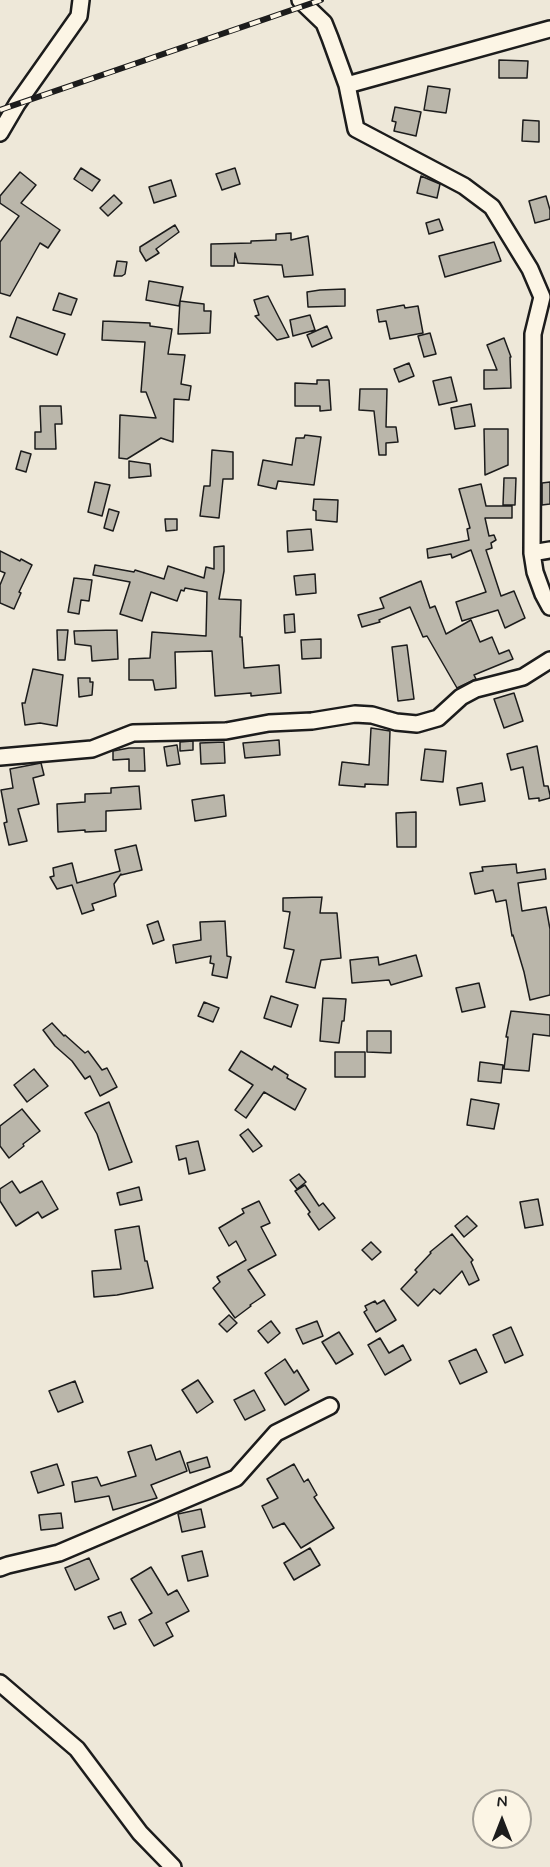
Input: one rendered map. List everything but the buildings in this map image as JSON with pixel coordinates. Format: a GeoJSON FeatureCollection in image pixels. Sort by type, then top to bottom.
{"type":"FeatureCollection","features":[{"type":"Feature","properties":{"kind":"street"},"geometry":{"type":"LineString","coordinates":[[0,133],[17,104],[79,16],[81,0]]}},
{"type":"Feature","properties":{"kind":"street"},"geometry":{"type":"LineString","coordinates":[[300,0],[324,23],[347,85],[356,129],[464,186],[492,207],[546,297],[533,334],[532,553],[535,572],[550,607]]}},
{"type":"Feature","properties":{"kind":"street"},"geometry":{"type":"LineString","coordinates":[[347,85],[550,29]]}},
{"type":"Feature","properties":{"kind":"street"},"geometry":{"type":"LineString","coordinates":[[532,553],[550,550]]}},
{"type":"Feature","properties":{"kind":"street"},"geometry":{"type":"LineString","coordinates":[[0,757],[92,749],[133,733],[226,731],[269,723],[312,721],[355,714],[417,724],[438,718],[460,697],[476,689],[523,677],[550,660]]}},
{"type":"Feature","properties":{"kind":"street"},"geometry":{"type":"LineString","coordinates":[[0,1568],[59,1553],[236,1478],[276,1433],[330,1406]]}},
{"type":"Feature","properties":{"kind":"street"},"geometry":{"type":"LineString","coordinates":[[0,1683],[77,1749],[140,1833],[173,1867]]}},
{"type":"Feature","properties":{"kind":"railway"},"geometry":{"type":"LineString","coordinates":[[0,110],[321,0]]}}]}
